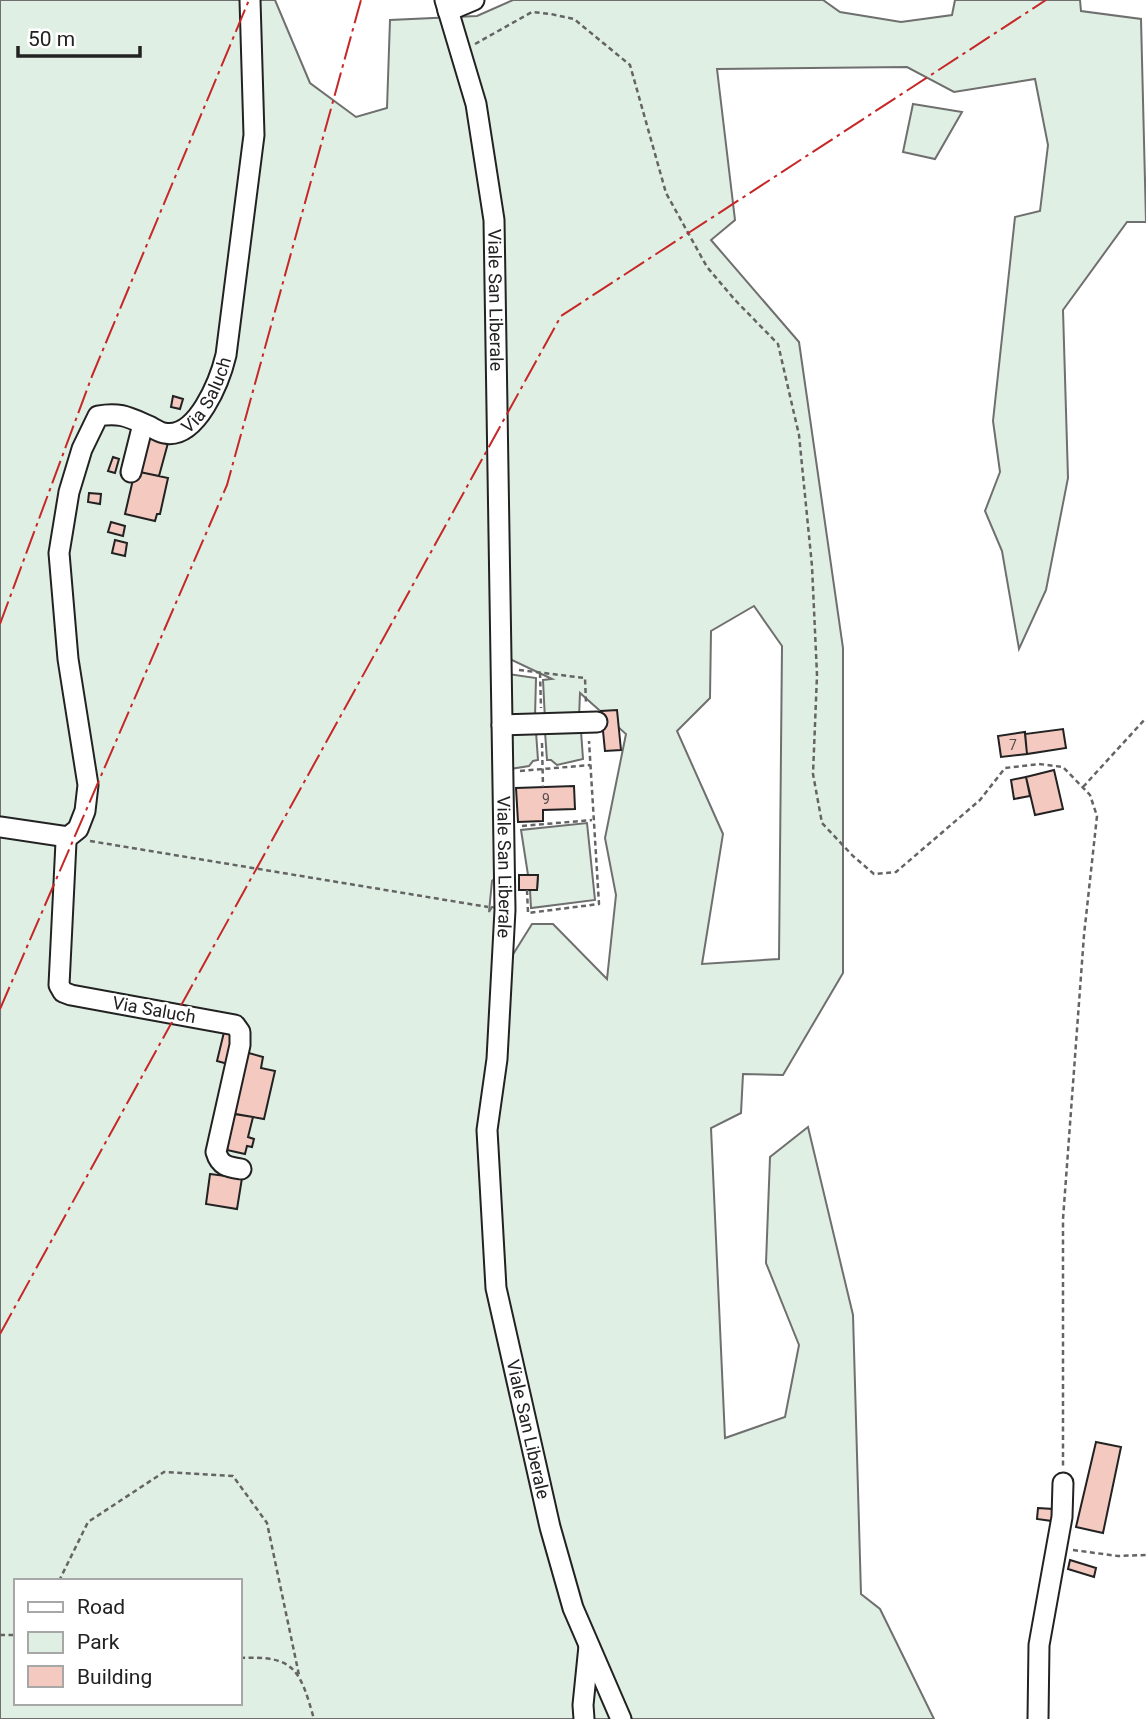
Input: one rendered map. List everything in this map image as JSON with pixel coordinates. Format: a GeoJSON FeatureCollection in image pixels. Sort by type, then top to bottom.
{"type":"FeatureCollection","features":[{"type":"Feature","properties":{"kind":"street","name":"Via Saluch"},"geometry":{"type":"LineString","coordinates":[[241,1169],[225,1166],[218,1161],[216,1152],[240,1045],[240,1031],[236,1025],[71,995],[64,992],[59,985],[61,908],[68,837],[78,829],[85,811],[88,785],[68,659],[59,553],[69,492],[82,449],[98,416],[117,412],[164,433],[181,432],[195,420],[220,377],[226,355],[254,135],[250,0]]}},
{"type":"Feature","properties":{"kind":"street"},"geometry":{"type":"LineString","coordinates":[[447,5],[474,0]]}},
{"type":"Feature","properties":{"kind":"street","name":"Viale San Liberale"},"geometry":{"type":"LineString","coordinates":[[447,5],[477,104],[494,220],[505,910],[497,1059],[487,1130],[496,1288],[550,1527],[573,1608],[621,1719]]}},
{"type":"Feature","properties":{"kind":"street"},"geometry":{"type":"LineString","coordinates":[[131,472],[143,424]]}},
{"type":"Feature","properties":{"kind":"street"},"geometry":{"type":"LineString","coordinates":[[502,725],[592,723]]}},
{"type":"Feature","properties":{"kind":"street"},"geometry":{"type":"LineString","coordinates":[[0,827],[68,837]]}},
{"type":"Feature","properties":{"kind":"street"},"geometry":{"type":"LineString","coordinates":[[1038,1719],[1039,1645],[1062,1517],[1063,1483]]}},
{"type":"Feature","properties":{"kind":"street"},"geometry":{"type":"LineString","coordinates":[[584,1719],[589,1645]]}},
{"type":"Feature","properties":{"kind":"path"},"geometry":{"type":"LineString","coordinates":[[461,52],[532,12],[575,19],[630,65],[666,193],[707,267],[778,344],[799,435],[812,566],[817,674],[813,774],[822,823],[874,874],[896,872],[980,800],[1005,768],[1039,764],[1063,767],[1090,794],[1097,816],[1084,934],[1063,1219],[1063,1483]]}},
{"type":"Feature","properties":{"kind":"path"},"geometry":{"type":"LineString","coordinates":[[513,670],[585,678],[592,723],[590,765],[599,904],[528,913],[527,890]]}},
{"type":"Feature","properties":{"kind":"path"},"geometry":{"type":"LineString","coordinates":[[1083,787],[1146,718]]}},
{"type":"Feature","properties":{"kind":"path"},"geometry":{"type":"LineString","coordinates":[[513,771],[590,765]]}},
{"type":"Feature","properties":{"kind":"path"},"geometry":{"type":"LineString","coordinates":[[515,827],[593,820]]}},
{"type":"Feature","properties":{"kind":"path"},"geometry":{"type":"LineString","coordinates":[[68,837],[505,910]]}},
{"type":"Feature","properties":{"kind":"path"},"geometry":{"type":"LineString","coordinates":[[60,1579],[88,1522],[164,1472],[233,1476],[267,1523],[299,1675],[314,1719]]}},
{"type":"Feature","properties":{"kind":"path"},"geometry":{"type":"LineString","coordinates":[[1056,1547],[1118,1556],[1146,1555]]}},
{"type":"Feature","properties":{"kind":"path"},"geometry":{"type":"LineString","coordinates":[[242,1658],[261,1657],[287,1663],[299,1675]]}},
{"type":"Feature","properties":{"kind":"green space"},"geometry":{"type":"Polygon","coordinates":[[[0,0],[275,0],[310,83],[356,117],[387,108],[390,20],[477,16],[513,0],[823,0],[840,12],[901,22],[952,15],[955,0],[1080,0],[1081,11],[1141,19],[1146,222],[1127,222],[1063,310],[1068,478],[1046,590],[1019,649],[1002,551],[985,511],[1000,472],[993,421],[1015,217],[1040,211],[1048,145],[1035,79],[954,92],[907,67],[717,69],[735,220],[711,240],[799,342],[843,648],[843,973],[783,1075],[743,1074],[741,1113],[711,1128],[725,1438],[785,1417],[799,1345],[766,1263],[770,1157],[808,1127],[853,1315],[861,1594],[880,1609],[934,1719],[0,1719],[0,0]],[[754,606],[711,631],[710,698],[677,731],[723,834],[702,964],[779,959],[782,646],[754,606]],[[491,650],[504,869],[492,881],[489,912],[492,907],[505,910],[502,972],[532,924],[553,924],[607,979],[616,895],[605,838],[626,734],[580,693],[579,718],[545,720],[543,680],[552,679],[491,650]]]}},
{"type":"Feature","properties":{"kind":"green space"},"geometry":{"type":"Polygon","coordinates":[[[913,104],[962,112],[935,159],[903,152],[913,104]]]}},
{"type":"Feature","properties":{"kind":"green space"},"geometry":{"type":"Polygon","coordinates":[[[508,674],[536,678],[535,717],[506,716],[508,674]]]}},
{"type":"Feature","properties":{"kind":"green space"},"geometry":{"type":"Polygon","coordinates":[[[581,731],[583,759],[557,765],[547,760],[545,732],[581,731]]]}},
{"type":"Feature","properties":{"kind":"green space"},"geometry":{"type":"Polygon","coordinates":[[[536,732],[538,760],[529,766],[510,769],[509,736],[536,732]]]}},
{"type":"Feature","properties":{"kind":"green space"},"geometry":{"type":"Polygon","coordinates":[[[587,823],[595,900],[531,908],[530,890],[537,890],[538,875],[528,875],[521,830],[587,823]]]}},
{"type":"Feature","properties":{"kind":"building"},"geometry":{"type":"Polygon","coordinates":[[[173,396],[183,399],[180,409],[171,407],[173,396]]]}},
{"type":"Feature","properties":{"kind":"building"},"geometry":{"type":"Polygon","coordinates":[[[144,436],[168,443],[159,476],[135,471],[144,436]]]}},
{"type":"Feature","properties":{"kind":"building"},"geometry":{"type":"Polygon","coordinates":[[[113,457],[119,459],[115,473],[108,471],[113,457]]]}},
{"type":"Feature","properties":{"kind":"building"},"geometry":{"type":"Polygon","coordinates":[[[135,471],[168,478],[160,514],[157,514],[155,521],[125,514],[135,471]]]}},
{"type":"Feature","properties":{"kind":"building"},"geometry":{"type":"Polygon","coordinates":[[[89,493],[101,494],[100,504],[88,502],[89,493]]]}},
{"type":"Feature","properties":{"kind":"building"},"geometry":{"type":"Polygon","coordinates":[[[111,522],[125,526],[123,536],[108,532],[111,522]]]}},
{"type":"Feature","properties":{"kind":"building"},"geometry":{"type":"Polygon","coordinates":[[[115,540],[127,543],[125,556],[112,553],[115,540]]]}},
{"type":"Feature","properties":{"kind":"building"},"geometry":{"type":"Polygon","coordinates":[[[617,710],[621,750],[605,751],[601,711],[617,710]]]}},
{"type":"Feature","properties":{"kind":"building"},"geometry":{"type":"Polygon","coordinates":[[[1063,729],[1066,748],[1027,754],[1025,734],[1063,729]]]}},
{"type":"Feature","properties":{"kind":"building"},"geometry":{"type":"Polygon","coordinates":[[[1025,732],[1027,754],[1001,757],[998,736],[1025,732]]]}},
{"type":"Feature","properties":{"kind":"building"},"geometry":{"type":"Polygon","coordinates":[[[1054,770],[1063,809],[1035,815],[1026,777],[1054,770]]]}},
{"type":"Feature","properties":{"kind":"building"},"geometry":{"type":"Polygon","coordinates":[[[1026,777],[1030,796],[1014,799],[1011,780],[1026,777]]]}},
{"type":"Feature","properties":{"kind":"building"},"geometry":{"type":"Polygon","coordinates":[[[574,786],[575,809],[543,810],[543,821],[518,822],[516,788],[574,786]]]}},
{"type":"Feature","properties":{"kind":"building"},"geometry":{"type":"Polygon","coordinates":[[[519,875],[538,875],[537,890],[519,890],[519,875]]]}},
{"type":"Feature","properties":{"kind":"building"},"geometry":{"type":"Polygon","coordinates":[[[225,1028],[236,1031],[228,1064],[217,1061],[225,1028]]]}},
{"type":"Feature","properties":{"kind":"building"},"geometry":{"type":"Polygon","coordinates":[[[245,1052],[263,1057],[261,1068],[275,1071],[264,1119],[230,1113],[245,1052]]]}},
{"type":"Feature","properties":{"kind":"building"},"geometry":{"type":"Polygon","coordinates":[[[234,1114],[253,1117],[248,1137],[254,1139],[252,1147],[247,1146],[245,1154],[227,1150],[234,1114]]]}},
{"type":"Feature","properties":{"kind":"building"},"geometry":{"type":"Polygon","coordinates":[[[210,1174],[242,1178],[237,1209],[206,1204],[210,1174]]]}},
{"type":"Feature","properties":{"kind":"building"},"geometry":{"type":"Polygon","coordinates":[[[1096,1442],[1121,1447],[1103,1533],[1076,1527],[1096,1442]]]}},
{"type":"Feature","properties":{"kind":"building"},"geometry":{"type":"Polygon","coordinates":[[[1038,1508],[1053,1509],[1052,1521],[1037,1519],[1038,1508]]]}},
{"type":"Feature","properties":{"kind":"building"},"geometry":{"type":"Polygon","coordinates":[[[1070,1560],[1096,1568],[1094,1577],[1068,1569],[1070,1560]]]}},
{"type":"Feature","properties":{"kind":"power"},"geometry":{"type":"LineString","coordinates":[[0,624],[92,376],[249,0]]}},
{"type":"Feature","properties":{"kind":"power"},"geometry":{"type":"LineString","coordinates":[[0,1009],[227,485],[361,0]]}},
{"type":"Feature","properties":{"kind":"power"},"geometry":{"type":"LineString","coordinates":[[0,1334],[561,316],[1046,0]]}}]}
